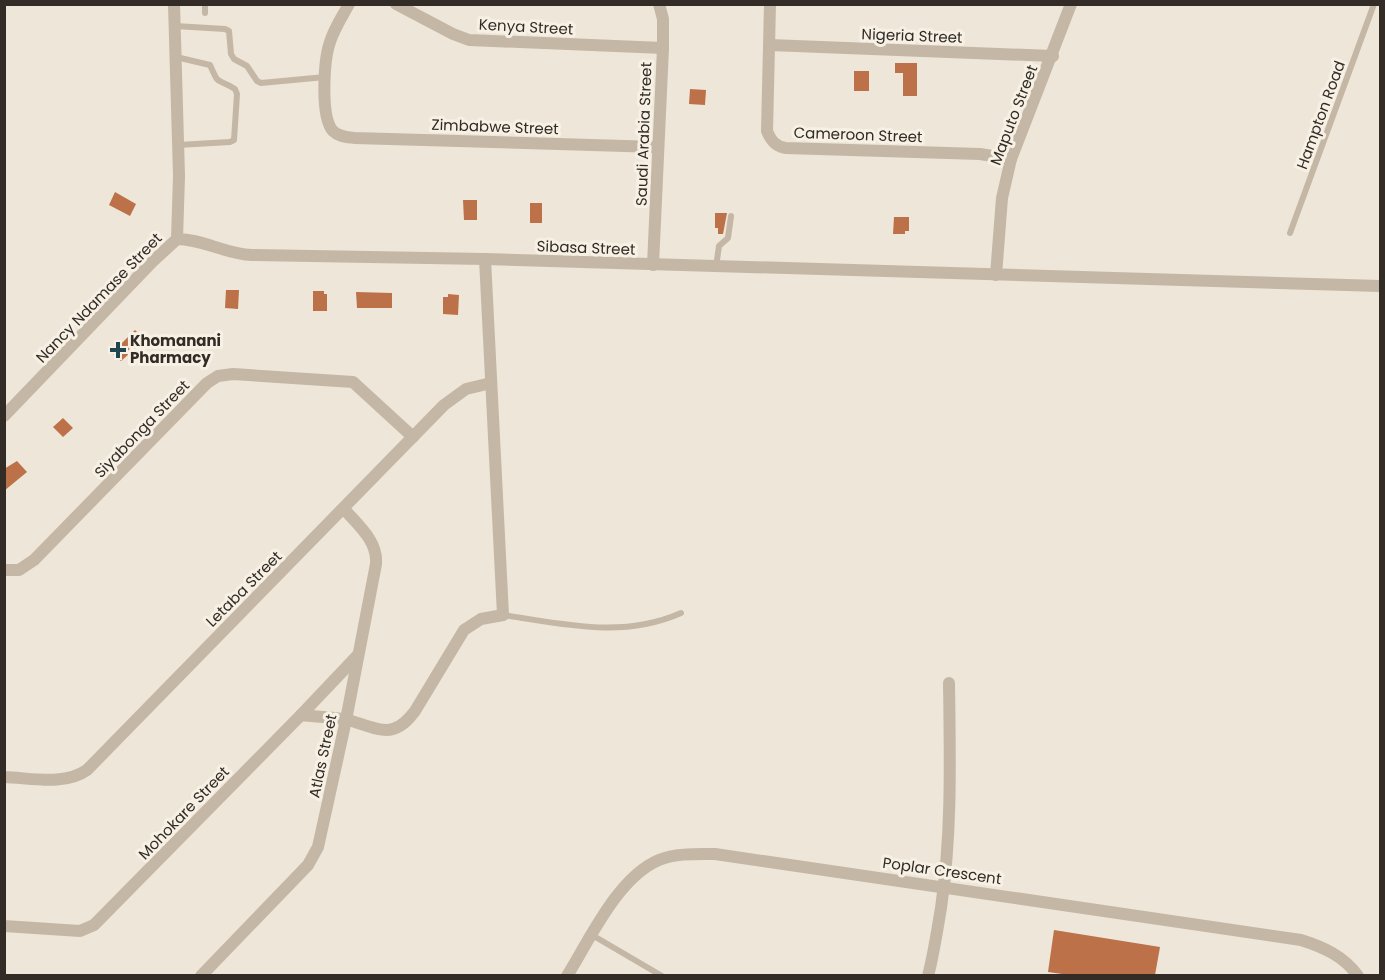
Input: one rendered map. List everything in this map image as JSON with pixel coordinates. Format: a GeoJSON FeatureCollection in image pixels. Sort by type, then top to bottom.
{"type":"FeatureCollection","features":[{"type":"Feature","properties":{"kind":"street","name":"Nancy Ndamase Street"},"geometry":{"type":"LineString","coordinates":[[4,416],[152,262],[177,239],[178,145],[174,4]]}},
{"type":"Feature","properties":{"kind":"street"},"geometry":{"type":"LineString","coordinates":[[325,77],[330,42],[349,4]]}},
{"type":"Feature","properties":{"kind":"street","name":"Kenya Street"},"geometry":{"type":"LineString","coordinates":[[396,4],[469,40],[663,48]]}},
{"type":"Feature","properties":{"kind":"street","name":"Saudi Arabia Street"},"geometry":{"type":"LineString","coordinates":[[653,265],[663,48],[663,19],[659,4]]}},
{"type":"Feature","properties":{"kind":"street","name":"Cameroon Street"},"geometry":{"type":"LineString","coordinates":[[770,4],[767,131],[770,139],[781,148],[980,154],[1011,159]]}},
{"type":"Feature","properties":{"kind":"street","name":"Maputo Street"},"geometry":{"type":"LineString","coordinates":[[996,275],[1002,198],[1011,159],[1053,56],[1071,4]]}},
{"type":"Feature","properties":{"kind":"street","name":"Nigeria Street"},"geometry":{"type":"LineString","coordinates":[[770,45],[1053,56]]}},
{"type":"Feature","properties":{"kind":"street","name":"Zimbabwe Street"},"geometry":{"type":"LineString","coordinates":[[325,77],[326,113],[333,131],[338,135],[355,138],[658,147]]}},
{"type":"Feature","properties":{"kind":"street","name":"Sibasa Street"},"geometry":{"type":"LineString","coordinates":[[177,239],[192,239],[222,250],[252,255],[485,259],[1380,286]]}},
{"type":"Feature","properties":{"kind":"street"},"geometry":{"type":"LineString","coordinates":[[301,715],[346,720],[384,729],[391,729],[405,723],[415,711],[464,630],[475,621],[503,615],[485,259]]}},
{"type":"Feature","properties":{"kind":"street","name":"Siyabonga Street"},"geometry":{"type":"LineString","coordinates":[[4,570],[19,570],[34,560],[207,383],[218,376],[233,374],[353,382],[414,437]]}},
{"type":"Feature","properties":{"kind":"street","name":"Letaba Street"},"geometry":{"type":"LineString","coordinates":[[4,777],[64,780],[74,778],[87,770],[453,397],[472,387],[491,383]]}},
{"type":"Feature","properties":{"kind":"street","name":"Atlas Street"},"geometry":{"type":"LineString","coordinates":[[201,975],[308,865],[316,853],[346,720],[377,558],[369,537],[344,509]]}},
{"type":"Feature","properties":{"kind":"street","name":"Mohokare Street"},"geometry":{"type":"LineString","coordinates":[[4,926],[80,931],[94,925],[358,655]]}},
{"type":"Feature","properties":{"kind":"street"},"geometry":{"type":"LineString","coordinates":[[928,975],[934,954],[944,887],[950,816],[949,683]]}},
{"type":"Feature","properties":{"kind":"street","name":"Poplar Crescent"},"geometry":{"type":"LineString","coordinates":[[567,975],[627,882],[659,860],[682,855],[715,854],[1301,940],[1320,946],[1337,956],[1358,975]]}},
{"type":"Feature","properties":{"kind":"lane"},"geometry":{"type":"LineString","coordinates":[[205,4],[205,13]]}},
{"type":"Feature","properties":{"kind":"lane","name":"Hampton Road"},"geometry":{"type":"LineString","coordinates":[[1290,233],[1374,4]]}},
{"type":"Feature","properties":{"kind":"lane"},"geometry":{"type":"LineString","coordinates":[[175,26],[229,31],[231,54],[234,59],[250,69],[257,81],[261,83],[325,77]]}},
{"type":"Feature","properties":{"kind":"lane"},"geometry":{"type":"LineString","coordinates":[[176,56],[210,65],[217,81],[235,89],[237,94],[234,140],[178,145]]}},
{"type":"Feature","properties":{"kind":"lane"},"geometry":{"type":"LineString","coordinates":[[716,267],[719,246],[728,238],[731,216]]}},
{"type":"Feature","properties":{"kind":"lane"},"geometry":{"type":"LineString","coordinates":[[503,615],[601,629],[621,629],[663,621],[681,613]]}},
{"type":"Feature","properties":{"kind":"lane"},"geometry":{"type":"LineString","coordinates":[[592,935],[662,975]]}},
{"type":"Feature","properties":{"kind":"building"},"geometry":{"type":"Polygon","coordinates":[[[895,63],[917,63],[917,96],[903,96],[903,73],[895,73],[895,63]]]}},
{"type":"Feature","properties":{"kind":"building"},"geometry":{"type":"Polygon","coordinates":[[[854,71],[869,71],[869,91],[854,91],[854,71]]]}},
{"type":"Feature","properties":{"kind":"building"},"geometry":{"type":"Polygon","coordinates":[[[690,89],[706,90],[705,105],[689,104],[690,89]]]}},
{"type":"Feature","properties":{"kind":"building"},"geometry":{"type":"Polygon","coordinates":[[[115,192],[136,204],[130,216],[109,205],[115,192]]]}},
{"type":"Feature","properties":{"kind":"building"},"geometry":{"type":"Polygon","coordinates":[[[463,200],[477,200],[477,220],[464,220],[463,200]]]}},
{"type":"Feature","properties":{"kind":"building"},"geometry":{"type":"Polygon","coordinates":[[[530,203],[542,203],[542,223],[530,223],[530,203]]]}},
{"type":"Feature","properties":{"kind":"building"},"geometry":{"type":"Polygon","coordinates":[[[715,213],[727,213],[723,234],[718,234],[718,228],[715,228],[715,213]]]}},
{"type":"Feature","properties":{"kind":"building"},"geometry":{"type":"Polygon","coordinates":[[[894,217],[909,217],[909,231],[905,231],[905,234],[893,234],[894,217]]]}},
{"type":"Feature","properties":{"kind":"building"},"geometry":{"type":"Polygon","coordinates":[[[226,290],[239,290],[238,309],[225,308],[226,290]]]}},
{"type":"Feature","properties":{"kind":"building"},"geometry":{"type":"Polygon","coordinates":[[[313,291],[324,291],[324,294],[327,294],[327,311],[313,311],[313,291]]]}},
{"type":"Feature","properties":{"kind":"building"},"geometry":{"type":"Polygon","coordinates":[[[356,292],[392,293],[392,308],[357,308],[356,292]]]}},
{"type":"Feature","properties":{"kind":"building"},"geometry":{"type":"Polygon","coordinates":[[[448,294],[459,295],[458,315],[443,314],[443,297],[448,297],[448,294]]]}},
{"type":"Feature","properties":{"kind":"building"},"geometry":{"type":"Polygon","coordinates":[[[135,330],[145,340],[121,361],[112,353],[135,330]]]}},
{"type":"Feature","properties":{"kind":"building"},"geometry":{"type":"Polygon","coordinates":[[[63,418],[73,428],[63,437],[53,427],[63,418]]]}},
{"type":"Feature","properties":{"kind":"building"},"geometry":{"type":"Polygon","coordinates":[[[17,461],[27,472],[4,491],[4,469],[17,461]]]}},
{"type":"Feature","properties":{"kind":"building"},"geometry":{"type":"Polygon","coordinates":[[[1054,930],[1160,947],[1155,975],[1069,975],[1048,972],[1054,930]]]}},
{"type":"Feature","properties":{"kind":"place","name":"Khomanani Pharmacy"},"geometry":{"type":"Point","coordinates":[118,350]}}]}
